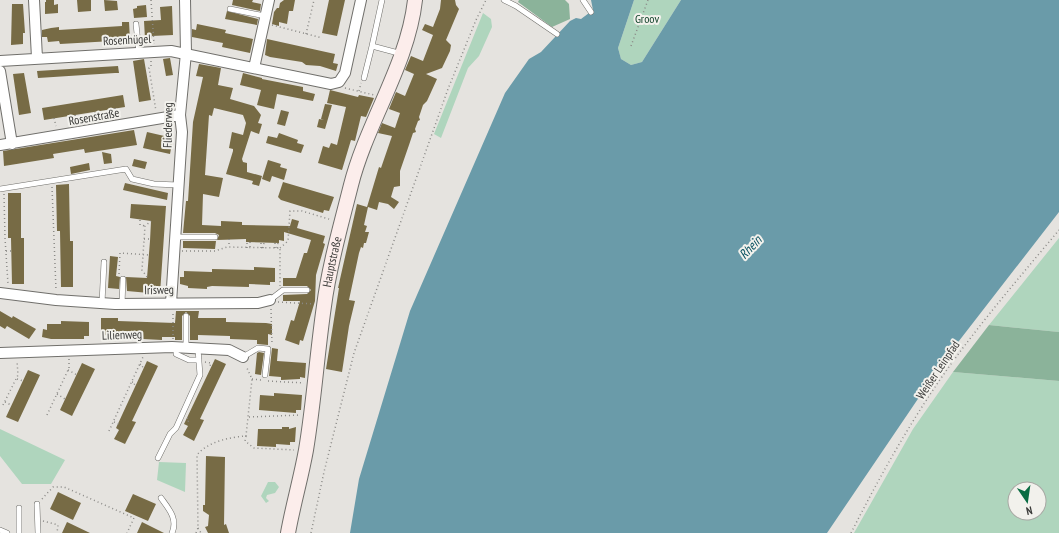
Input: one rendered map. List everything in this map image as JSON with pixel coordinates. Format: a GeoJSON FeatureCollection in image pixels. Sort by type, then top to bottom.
{"type":"FeatureCollection","features":[{"type":"Feature","properties":{"kind":"main road","name":"Hauptstraße"},"geometry":{"type":"LineString","coordinates":[[288,533],[306,451],[324,305],[341,223],[359,158],[373,120],[403,54],[412,23],[416,0]]}},
{"type":"Feature","properties":{"kind":"street"},"geometry":{"type":"LineString","coordinates":[[34,0],[37,58]]}},
{"type":"Feature","properties":{"kind":"street","name":"Fliederweg"},"geometry":{"type":"LineString","coordinates":[[172,303],[182,132],[180,115],[186,53],[185,0]]}},
{"type":"Feature","properties":{"kind":"street"},"geometry":{"type":"LineString","coordinates":[[254,68],[269,0]]}},
{"type":"Feature","properties":{"kind":"street"},"geometry":{"type":"LineString","coordinates":[[331,84],[339,82],[345,73],[361,0]]}},
{"type":"Feature","properties":{"kind":"street","name":"Rosenhügel"},"geometry":{"type":"LineString","coordinates":[[0,61],[171,51],[331,84]]}},
{"type":"Feature","properties":{"kind":"street"},"geometry":{"type":"LineString","coordinates":[[0,71],[12,144]]}},
{"type":"Feature","properties":{"kind":"street","name":"Rosenstraße"},"geometry":{"type":"LineString","coordinates":[[0,145],[180,115]]}},
{"type":"Feature","properties":{"kind":"street","name":"Irisweg"},"geometry":{"type":"LineString","coordinates":[[4,294],[56,300],[122,304],[258,303],[270,300]]}},
{"type":"Feature","properties":{"kind":"street","name":"Lilienweg"},"geometry":{"type":"LineString","coordinates":[[0,353],[178,347],[229,350],[243,357]]}},
{"type":"Feature","properties":{"kind":"lane"},"geometry":{"type":"LineString","coordinates":[[364,78],[382,0]]}},
{"type":"Feature","properties":{"kind":"lane"},"geometry":{"type":"LineString","coordinates":[[504,0],[516,6],[557,34]]}},
{"type":"Feature","properties":{"kind":"lane"},"geometry":{"type":"LineString","coordinates":[[583,0],[591,12]]}},
{"type":"Feature","properties":{"kind":"lane"},"geometry":{"type":"LineString","coordinates":[[230,9],[264,20]]}},
{"type":"Feature","properties":{"kind":"lane"},"geometry":{"type":"LineString","coordinates":[[136,24],[139,52]]}},
{"type":"Feature","properties":{"kind":"lane"},"geometry":{"type":"LineString","coordinates":[[372,46],[403,54]]}},
{"type":"Feature","properties":{"kind":"lane"},"geometry":{"type":"LineString","coordinates":[[2,189],[126,169],[132,179],[154,184],[178,185]]}},
{"type":"Feature","properties":{"kind":"lane"},"geometry":{"type":"LineString","coordinates":[[175,237],[214,237]]}},
{"type":"Feature","properties":{"kind":"lane"},"geometry":{"type":"LineString","coordinates":[[102,303],[104,262]]}},
{"type":"Feature","properties":{"kind":"lane"},"geometry":{"type":"LineString","coordinates":[[121,277],[122,304]]}},
{"type":"Feature","properties":{"kind":"lane"},"geometry":{"type":"LineString","coordinates":[[270,300],[283,290],[307,290]]}},
{"type":"Feature","properties":{"kind":"lane"},"geometry":{"type":"LineString","coordinates":[[186,316],[176,354],[189,360],[199,361]]}},
{"type":"Feature","properties":{"kind":"lane"},"geometry":{"type":"LineString","coordinates":[[243,357],[258,348],[268,349],[266,376]]}},
{"type":"Feature","properties":{"kind":"lane"},"geometry":{"type":"LineString","coordinates":[[158,458],[170,434],[176,428],[199,379],[198,349]]}},
{"type":"Feature","properties":{"kind":"lane"},"geometry":{"type":"LineString","coordinates":[[161,498],[171,511],[175,526],[172,533]]}},
{"type":"Feature","properties":{"kind":"lane"},"geometry":{"type":"LineString","coordinates":[[37,504],[38,533]]}},
{"type":"Feature","properties":{"kind":"lane"},"geometry":{"type":"LineString","coordinates":[[19,508],[19,533]]}},
{"type":"Feature","properties":{"kind":"lane"},"geometry":{"type":"LineString","coordinates":[[0,530],[7,533]]}},
{"type":"Feature","properties":{"kind":"path"},"geometry":{"type":"LineString","coordinates":[[151,0],[152,52],[151,67],[149,69],[158,119]]}},
{"type":"Feature","properties":{"kind":"path"},"geometry":{"type":"LineString","coordinates":[[306,34],[314,0]]}},
{"type":"Feature","properties":{"kind":"path"},"geometry":{"type":"LineString","coordinates":[[311,533],[324,472],[354,353],[448,89],[476,20],[486,0]]}},
{"type":"Feature","properties":{"kind":"path"},"geometry":{"type":"LineString","coordinates":[[631,46],[648,0]]}},
{"type":"Feature","properties":{"kind":"path"},"geometry":{"type":"LineString","coordinates":[[264,20],[322,38]]}},
{"type":"Feature","properties":{"kind":"path"},"geometry":{"type":"LineString","coordinates":[[331,84],[378,96]]}},
{"type":"Feature","properties":{"kind":"path"},"geometry":{"type":"LineString","coordinates":[[149,90],[153,89]]}},
{"type":"Feature","properties":{"kind":"path"},"geometry":{"type":"LineString","coordinates":[[52,181],[56,253],[56,300]]}},
{"type":"Feature","properties":{"kind":"path"},"geometry":{"type":"LineString","coordinates":[[2,189],[8,273],[4,294]]}},
{"type":"Feature","properties":{"kind":"path"},"geometry":{"type":"LineString","coordinates":[[174,251],[215,252],[229,246],[248,248],[280,248],[288,242],[290,212],[302,211],[341,223]]}},
{"type":"Feature","properties":{"kind":"path"},"geometry":{"type":"LineString","coordinates":[[140,220],[140,225],[145,226]]}},
{"type":"Feature","properties":{"kind":"path"},"geometry":{"type":"LineString","coordinates":[[148,277],[142,270],[145,226],[151,221]]}},
{"type":"Feature","properties":{"kind":"path","name":"Weißer Leinpfad"},"geometry":{"type":"LineString","coordinates":[[851,533],[892,456],[968,341],[1059,230]]}},
{"type":"Feature","properties":{"kind":"path"},"geometry":{"type":"LineString","coordinates":[[144,239],[150,239]]}},
{"type":"Feature","properties":{"kind":"path"},"geometry":{"type":"LineString","coordinates":[[228,239],[229,246]]}},
{"type":"Feature","properties":{"kind":"path"},"geometry":{"type":"LineString","coordinates":[[248,242],[248,248]]}},
{"type":"Feature","properties":{"kind":"path"},"geometry":{"type":"LineString","coordinates":[[262,243],[262,248]]}},
{"type":"Feature","properties":{"kind":"path"},"geometry":{"type":"LineString","coordinates":[[276,243],[276,248]]}},
{"type":"Feature","properties":{"kind":"path"},"geometry":{"type":"LineString","coordinates":[[268,349],[273,343],[270,300],[280,286],[280,248]]}},
{"type":"Feature","properties":{"kind":"path"},"geometry":{"type":"LineString","coordinates":[[6,251],[11,251]]}},
{"type":"Feature","properties":{"kind":"path"},"geometry":{"type":"LineString","coordinates":[[121,277],[120,253],[149,255]]}},
{"type":"Feature","properties":{"kind":"path"},"geometry":{"type":"LineString","coordinates":[[56,275],[61,275]]}},
{"type":"Feature","properties":{"kind":"path"},"geometry":{"type":"LineString","coordinates":[[270,300],[280,303],[318,304]]}},
{"type":"Feature","properties":{"kind":"path"},"geometry":{"type":"LineString","coordinates":[[172,303],[178,347]]}},
{"type":"Feature","properties":{"kind":"path"},"geometry":{"type":"LineString","coordinates":[[109,431],[148,347]]}},
{"type":"Feature","properties":{"kind":"path"},"geometry":{"type":"LineString","coordinates":[[47,415],[68,370],[69,350]]}},
{"type":"Feature","properties":{"kind":"path"},"geometry":{"type":"LineString","coordinates":[[3,406],[18,375],[16,352]]}},
{"type":"Feature","properties":{"kind":"path"},"geometry":{"type":"LineString","coordinates":[[243,357],[252,379],[249,417],[245,441],[254,448],[306,451]]}},
{"type":"Feature","properties":{"kind":"path"},"geometry":{"type":"LineString","coordinates":[[199,361],[212,363],[210,366]]}},
{"type":"Feature","properties":{"kind":"path"},"geometry":{"type":"LineString","coordinates":[[140,364],[143,366],[142,368]]}},
{"type":"Feature","properties":{"kind":"path"},"geometry":{"type":"LineString","coordinates":[[68,370],[77,375]]}},
{"type":"Feature","properties":{"kind":"path"},"geometry":{"type":"LineString","coordinates":[[16,378],[23,381]]}},
{"type":"Feature","properties":{"kind":"path"},"geometry":{"type":"LineString","coordinates":[[252,379],[314,384]]}},
{"type":"Feature","properties":{"kind":"path"},"geometry":{"type":"LineString","coordinates":[[132,382],[135,383],[133,387]]}},
{"type":"Feature","properties":{"kind":"path"},"geometry":{"type":"LineString","coordinates":[[57,394],[65,399]]}},
{"type":"Feature","properties":{"kind":"path"},"geometry":{"type":"LineString","coordinates":[[123,401],[126,402],[125,404]]}},
{"type":"Feature","properties":{"kind":"path"},"geometry":{"type":"LineString","coordinates":[[5,402],[12,405]]}},
{"type":"Feature","properties":{"kind":"path"},"geometry":{"type":"LineString","coordinates":[[249,417],[311,415]]}},
{"type":"Feature","properties":{"kind":"path"},"geometry":{"type":"LineString","coordinates":[[114,422],[119,424],[118,426]]}},
{"type":"Feature","properties":{"kind":"path"},"geometry":{"type":"LineString","coordinates":[[196,533],[198,528],[198,455],[203,448],[235,436],[246,436]]}},
{"type":"Feature","properties":{"kind":"path"},"geometry":{"type":"LineString","coordinates":[[37,504],[53,487],[64,487],[134,518],[127,533]]}},
{"type":"Feature","properties":{"kind":"path"},"geometry":{"type":"LineString","coordinates":[[38,519],[58,525],[57,533]]}},
{"type":"Feature","properties":{"kind":"path"},"geometry":{"type":"LineString","coordinates":[[198,528],[201,533]]}},
{"type":"Feature","properties":{"kind":"green space"},"geometry":{"type":"Polygon","coordinates":[[[519,0],[565,0],[569,4],[570,19],[552,27],[518,2],[519,0]]]}},
{"type":"Feature","properties":{"kind":"green space","name":"Groov"},"geometry":{"type":"Polygon","coordinates":[[[634,0],[681,0],[642,62],[631,65],[621,59],[618,48],[634,0]]]}},
{"type":"Feature","properties":{"kind":"green space"},"geometry":{"type":"Polygon","coordinates":[[[483,13],[491,19],[492,27],[479,56],[468,68],[441,138],[434,134],[483,13]]]}},
{"type":"Feature","properties":{"kind":"green space"},"geometry":{"type":"Polygon","coordinates":[[[1059,238],[1059,332],[989,325],[1059,238]]]}},
{"type":"Feature","properties":{"kind":"green space"},"geometry":{"type":"Polygon","coordinates":[[[989,325],[1059,332],[1059,381],[953,372],[989,325]]]}},
{"type":"Feature","properties":{"kind":"green space"},"geometry":{"type":"Polygon","coordinates":[[[953,372],[1059,381],[1059,533],[854,533],[913,429],[953,372]]]}},
{"type":"Feature","properties":{"kind":"green space"},"geometry":{"type":"Polygon","coordinates":[[[0,429],[65,460],[51,484],[22,484],[0,456],[0,429]]]}},
{"type":"Feature","properties":{"kind":"green space"},"geometry":{"type":"Polygon","coordinates":[[[159,462],[186,463],[185,492],[157,480],[159,462]]]}},
{"type":"Feature","properties":{"kind":"green space"},"geometry":{"type":"Polygon","coordinates":[[[268,482],[275,482],[279,487],[275,493],[267,495],[266,498],[269,501],[266,503],[261,496],[268,482]]]}},
{"type":"Feature","properties":{"kind":"water","name":"Rhein"},"geometry":{"type":"Polygon","coordinates":[[[591,0],[634,0],[618,48],[621,59],[631,65],[642,62],[681,0],[1059,0],[1059,212],[945,359],[827,533],[350,533],[359,479],[410,311],[505,93],[529,59],[541,52],[570,21],[576,18],[581,19],[593,10],[591,0]]]}},
{"type":"Feature","properties":{"kind":"building"},"geometry":{"type":"Polygon","coordinates":[[[46,0],[54,0],[54,5],[58,4],[58,13],[45,14],[46,0]]]}},
{"type":"Feature","properties":{"kind":"building"},"geometry":{"type":"Polygon","coordinates":[[[77,0],[91,0],[91,11],[78,12],[77,0]]]}},
{"type":"Feature","properties":{"kind":"building"},"geometry":{"type":"Polygon","coordinates":[[[104,0],[117,1],[118,10],[105,11],[104,0]]]}},
{"type":"Feature","properties":{"kind":"building"},"geometry":{"type":"Polygon","coordinates":[[[233,0],[253,0],[252,2],[261,4],[260,11],[232,5],[233,0]]]}},
{"type":"Feature","properties":{"kind":"building"},"geometry":{"type":"Polygon","coordinates":[[[284,0],[295,0],[293,11],[289,11],[287,24],[279,22],[279,26],[272,24],[274,12],[277,8],[279,8],[280,3],[284,0]]]}},
{"type":"Feature","properties":{"kind":"building"},"geometry":{"type":"Polygon","coordinates":[[[329,0],[345,0],[337,36],[322,33],[329,0]]]}},
{"type":"Feature","properties":{"kind":"building"},"geometry":{"type":"Polygon","coordinates":[[[441,0],[455,0],[459,9],[446,40],[451,45],[450,51],[442,68],[426,74],[437,79],[427,101],[423,105],[419,117],[420,120],[418,121],[415,129],[416,132],[413,133],[400,171],[400,186],[394,187],[391,197],[399,202],[394,209],[388,204],[379,202],[377,210],[368,207],[364,225],[367,226],[365,232],[369,232],[366,243],[364,243],[363,248],[361,247],[359,253],[349,300],[355,301],[349,326],[342,372],[326,369],[338,288],[357,204],[367,207],[379,167],[381,168],[392,136],[378,133],[382,123],[395,128],[400,113],[389,109],[396,92],[405,96],[414,74],[405,70],[411,56],[423,61],[433,35],[422,30],[425,24],[433,27],[440,9],[441,0]]]}},
{"type":"Feature","properties":{"kind":"building"},"geometry":{"type":"Polygon","coordinates":[[[12,4],[23,4],[25,33],[23,33],[23,44],[11,45],[12,4]]]}},
{"type":"Feature","properties":{"kind":"building"},"geometry":{"type":"Polygon","coordinates":[[[146,5],[147,17],[134,18],[133,9],[137,8],[137,6],[146,5]]]}},
{"type":"Feature","properties":{"kind":"building"},"geometry":{"type":"Polygon","coordinates":[[[172,6],[173,35],[152,36],[152,39],[145,39],[144,21],[161,20],[160,7],[172,6]]]}},
{"type":"Feature","properties":{"kind":"building"},"geometry":{"type":"Polygon","coordinates":[[[227,11],[258,19],[257,25],[225,19],[227,11]]]}},
{"type":"Feature","properties":{"kind":"building"},"geometry":{"type":"Polygon","coordinates":[[[122,22],[129,22],[130,40],[60,44],[59,41],[48,42],[47,37],[42,37],[42,30],[51,28],[59,27],[59,30],[122,26],[122,22]]]}},
{"type":"Feature","properties":{"kind":"building"},"geometry":{"type":"Polygon","coordinates":[[[197,24],[226,30],[225,33],[253,39],[250,53],[222,47],[223,43],[192,37],[192,29],[196,30],[197,24]]]}},
{"type":"Feature","properties":{"kind":"building"},"geometry":{"type":"Polygon","coordinates":[[[267,39],[335,54],[333,63],[338,64],[336,71],[320,66],[306,65],[302,62],[265,55],[267,39]]]}},
{"type":"Feature","properties":{"kind":"building"},"geometry":{"type":"Polygon","coordinates":[[[170,58],[173,75],[166,76],[163,59],[170,58]]]}},
{"type":"Feature","properties":{"kind":"building"},"geometry":{"type":"Polygon","coordinates":[[[144,59],[151,100],[139,102],[133,61],[144,59]]]}},
{"type":"Feature","properties":{"kind":"building"},"geometry":{"type":"Polygon","coordinates":[[[199,64],[221,68],[218,85],[233,88],[230,99],[254,106],[261,115],[258,123],[262,124],[259,134],[251,131],[242,159],[243,162],[247,163],[247,172],[262,176],[259,186],[252,184],[253,181],[226,174],[233,151],[233,149],[229,148],[232,132],[243,135],[246,123],[243,115],[214,108],[212,116],[209,115],[205,175],[223,178],[219,197],[203,194],[202,225],[221,226],[221,221],[242,222],[242,225],[290,226],[292,219],[299,221],[297,228],[325,236],[323,243],[325,244],[316,275],[315,301],[303,341],[300,340],[299,345],[285,340],[291,320],[294,321],[300,301],[283,301],[283,295],[307,294],[311,290],[307,286],[283,286],[283,278],[296,278],[304,253],[307,253],[311,240],[284,232],[284,241],[279,240],[279,243],[246,242],[246,239],[217,240],[219,235],[215,233],[183,233],[186,201],[188,201],[193,122],[203,77],[196,76],[199,64]]]}},
{"type":"Feature","properties":{"kind":"building"},"geometry":{"type":"Polygon","coordinates":[[[118,66],[119,73],[38,78],[37,71],[118,66]]]}},
{"type":"Feature","properties":{"kind":"building"},"geometry":{"type":"Polygon","coordinates":[[[24,73],[31,113],[19,115],[13,74],[24,73]]]}},
{"type":"Feature","properties":{"kind":"building"},"geometry":{"type":"Polygon","coordinates":[[[243,73],[262,79],[303,87],[303,91],[315,94],[313,101],[277,94],[274,109],[257,105],[261,90],[240,85],[243,73]]]}},
{"type":"Feature","properties":{"kind":"building"},"geometry":{"type":"Polygon","coordinates":[[[330,90],[358,97],[359,95],[374,98],[366,117],[361,116],[355,141],[351,140],[342,170],[318,163],[323,146],[329,148],[331,143],[337,145],[346,107],[327,103],[330,90]]]}},
{"type":"Feature","properties":{"kind":"building"},"geometry":{"type":"Polygon","coordinates":[[[123,95],[125,107],[44,120],[42,108],[123,95]]]}},
{"type":"Feature","properties":{"kind":"building"},"geometry":{"type":"Polygon","coordinates":[[[325,104],[332,105],[325,129],[317,127],[319,119],[324,120],[321,119],[325,104]]]}},
{"type":"Feature","properties":{"kind":"building"},"geometry":{"type":"Polygon","coordinates":[[[281,110],[289,112],[285,126],[277,124],[281,110]]]}},
{"type":"Feature","properties":{"kind":"building"},"geometry":{"type":"Polygon","coordinates":[[[134,130],[137,145],[85,153],[84,149],[53,154],[54,158],[4,166],[3,151],[134,130]]]}},
{"type":"Feature","properties":{"kind":"building"},"geometry":{"type":"Polygon","coordinates":[[[147,132],[173,138],[170,154],[143,148],[147,132]]]}},
{"type":"Feature","properties":{"kind":"building"},"geometry":{"type":"Polygon","coordinates":[[[279,133],[298,140],[297,143],[304,145],[301,153],[266,143],[268,136],[277,138],[279,133]]]}},
{"type":"Feature","properties":{"kind":"building"},"geometry":{"type":"Polygon","coordinates":[[[102,152],[111,154],[112,163],[104,164],[102,152]]]}},
{"type":"Feature","properties":{"kind":"building"},"geometry":{"type":"Polygon","coordinates":[[[134,159],[147,162],[145,169],[132,166],[134,159]]]}},
{"type":"Feature","properties":{"kind":"building"},"geometry":{"type":"Polygon","coordinates":[[[268,160],[281,164],[280,167],[287,169],[284,180],[272,176],[270,182],[262,179],[268,160]]]}},
{"type":"Feature","properties":{"kind":"building"},"geometry":{"type":"Polygon","coordinates":[[[89,163],[90,170],[71,174],[70,167],[89,163]]]}},
{"type":"Feature","properties":{"kind":"building"},"geometry":{"type":"Polygon","coordinates":[[[283,182],[334,197],[329,211],[324,210],[323,213],[281,200],[278,197],[283,182]]]}},
{"type":"Feature","properties":{"kind":"building"},"geometry":{"type":"Polygon","coordinates":[[[125,183],[168,193],[167,200],[123,190],[125,183]]]}},
{"type":"Feature","properties":{"kind":"building"},"geometry":{"type":"Polygon","coordinates":[[[69,184],[70,241],[73,241],[73,287],[61,287],[60,231],[57,231],[56,185],[69,184]]]}},
{"type":"Feature","properties":{"kind":"building"},"geometry":{"type":"Polygon","coordinates":[[[8,193],[21,193],[21,238],[24,238],[24,284],[12,284],[11,238],[8,238],[8,193]]]}},
{"type":"Feature","properties":{"kind":"building"},"geometry":{"type":"Polygon","coordinates":[[[131,204],[166,206],[160,294],[127,291],[126,277],[147,278],[151,221],[130,218],[131,204]]]}},
{"type":"Feature","properties":{"kind":"building"},"geometry":{"type":"Polygon","coordinates":[[[183,241],[216,241],[215,249],[183,248],[183,241]]]}},
{"type":"Feature","properties":{"kind":"building"},"geometry":{"type":"Polygon","coordinates":[[[110,256],[118,257],[116,276],[120,277],[119,289],[108,288],[110,256]]]}},
{"type":"Feature","properties":{"kind":"building"},"geometry":{"type":"Polygon","coordinates":[[[254,267],[275,268],[275,282],[270,282],[270,285],[249,284],[249,287],[212,286],[207,287],[207,289],[188,288],[188,286],[180,284],[180,277],[184,277],[184,271],[212,272],[212,269],[254,270],[254,267]]]}},
{"type":"Feature","properties":{"kind":"building"},"geometry":{"type":"Polygon","coordinates":[[[0,311],[12,318],[13,316],[36,329],[29,339],[7,326],[5,329],[0,326],[0,311]]]}},
{"type":"Feature","properties":{"kind":"building"},"geometry":{"type":"Polygon","coordinates":[[[176,311],[199,311],[198,318],[226,318],[226,322],[272,324],[272,335],[268,334],[268,345],[257,344],[257,340],[230,339],[230,336],[198,335],[198,340],[190,340],[190,316],[186,312],[182,316],[182,340],[175,340],[175,337],[162,337],[162,340],[143,339],[143,336],[101,335],[101,318],[118,318],[118,321],[175,323],[176,311]]]}},
{"type":"Feature","properties":{"kind":"building"},"geometry":{"type":"Polygon","coordinates":[[[61,321],[89,322],[89,336],[84,336],[84,339],[51,339],[42,337],[43,329],[47,330],[47,324],[61,324],[61,321]]]}},
{"type":"Feature","properties":{"kind":"building"},"geometry":{"type":"Polygon","coordinates":[[[272,348],[278,349],[277,361],[306,363],[305,378],[300,377],[300,379],[281,380],[281,377],[269,376],[272,348]]]}},
{"type":"Feature","properties":{"kind":"building"},"geometry":{"type":"Polygon","coordinates":[[[257,353],[264,353],[261,375],[255,374],[257,353]]]}},
{"type":"Feature","properties":{"kind":"building"},"geometry":{"type":"Polygon","coordinates":[[[215,359],[226,364],[200,419],[204,420],[194,441],[183,435],[188,426],[184,424],[215,359]]]}},
{"type":"Feature","properties":{"kind":"building"},"geometry":{"type":"Polygon","coordinates":[[[147,361],[158,366],[132,421],[136,422],[125,444],[114,439],[119,430],[116,428],[147,361]]]}},
{"type":"Feature","properties":{"kind":"building"},"geometry":{"type":"Polygon","coordinates":[[[82,363],[95,369],[72,416],[60,410],[82,363]]]}},
{"type":"Feature","properties":{"kind":"building"},"geometry":{"type":"Polygon","coordinates":[[[28,370],[40,375],[18,422],[6,417],[28,370]]]}},
{"type":"Feature","properties":{"kind":"building"},"geometry":{"type":"Polygon","coordinates":[[[274,393],[302,395],[301,410],[296,410],[296,413],[259,410],[260,395],[274,396],[274,393]]]}},
{"type":"Feature","properties":{"kind":"building"},"geometry":{"type":"Polygon","coordinates":[[[282,427],[289,427],[289,429],[296,427],[295,442],[290,442],[290,445],[276,444],[276,447],[257,446],[258,429],[282,429],[282,427]]]}},
{"type":"Feature","properties":{"kind":"building"},"geometry":{"type":"Polygon","coordinates":[[[206,456],[225,457],[224,525],[226,524],[229,533],[208,533],[205,527],[208,526],[209,515],[203,511],[203,505],[205,505],[206,456]]]}},
{"type":"Feature","properties":{"kind":"building"},"geometry":{"type":"Polygon","coordinates":[[[58,492],[81,503],[73,520],[50,509],[58,492]]]}},
{"type":"Feature","properties":{"kind":"building"},"geometry":{"type":"Polygon","coordinates":[[[133,494],[156,504],[148,521],[125,511],[133,494]]]}},
{"type":"Feature","properties":{"kind":"building"},"geometry":{"type":"Polygon","coordinates":[[[67,522],[90,533],[62,533],[67,522]]]}},
{"type":"Feature","properties":{"kind":"building"},"geometry":{"type":"Polygon","coordinates":[[[142,522],[164,533],[137,533],[142,522]]]}}]}
